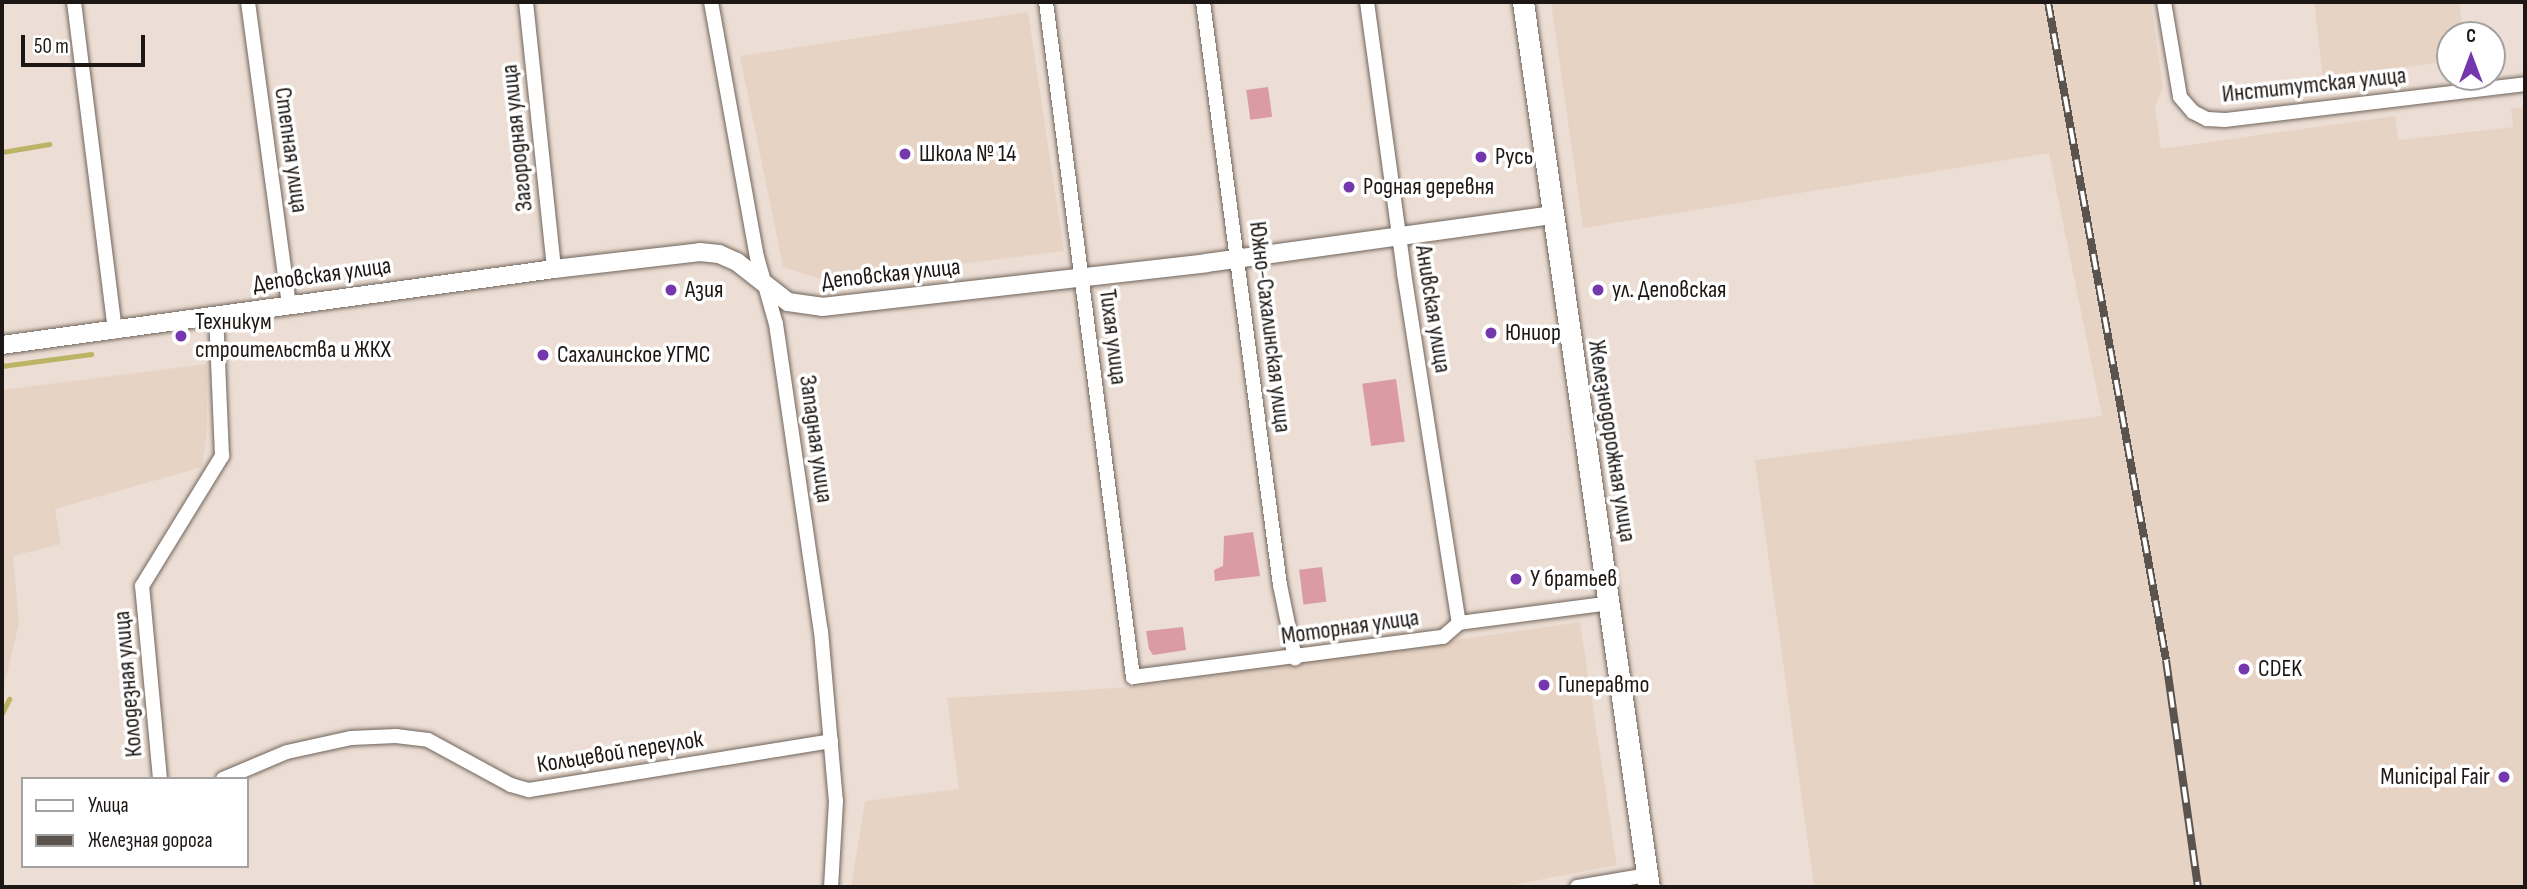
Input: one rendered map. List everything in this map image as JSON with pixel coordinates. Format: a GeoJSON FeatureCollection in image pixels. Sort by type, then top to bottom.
{"type":"FeatureCollection","features":[{"type":"Feature","properties":{"kind":"main road","name":"Железнодорожная улица"},"geometry":{"type":"LineString","coordinates":[[1523,2],[1552,215],[1611,603],[1648,881]]}},
{"type":"Feature","properties":{"kind":"street"},"geometry":{"type":"LineString","coordinates":[[74,2],[115,331]]}},
{"type":"Feature","properties":{"kind":"street","name":"Степная улица"},"geometry":{"type":"LineString","coordinates":[[248,2],[289,304]]}},
{"type":"Feature","properties":{"kind":"street","name":"Загородная улица"},"geometry":{"type":"LineString","coordinates":[[526,2],[554,269]]}},
{"type":"Feature","properties":{"kind":"street","name":"Западная улица"},"geometry":{"type":"LineString","coordinates":[[711,2],[757,257],[776,324],[821,631],[836,801],[831,887]]}},
{"type":"Feature","properties":{"kind":"street","name":"Тихая улица"},"geometry":{"type":"LineString","coordinates":[[1046,2],[1133,677]]}},
{"type":"Feature","properties":{"kind":"street","name":"Южно-Сахалинская улица"},"geometry":{"type":"LineString","coordinates":[[1203,2],[1280,585],[1295,658]]}},
{"type":"Feature","properties":{"kind":"street","name":"Анивская улица"},"geometry":{"type":"LineString","coordinates":[[1367,2],[1399,236],[1459,623]]}},
{"type":"Feature","properties":{"kind":"street","name":"Институтская улица"},"geometry":{"type":"LineString","coordinates":[[2164,2],[2175,83],[2180,97],[2193,112],[2207,119],[2225,120],[2525,84]]}},
{"type":"Feature","properties":{"kind":"street","name":"Деповская улица"},"geometry":{"type":"LineString","coordinates":[[2,345],[115,331],[289,304],[700,252],[719,254],[737,262],[768,289],[788,302],[822,307],[1239,259],[1552,215]]}},
{"type":"Feature","properties":{"kind":"street","name":"Колодезная улица"},"geometry":{"type":"LineString","coordinates":[[160,777],[142,586],[222,456],[216,315]]}},
{"type":"Feature","properties":{"kind":"street","name":"Моторная улица"},"geometry":{"type":"LineString","coordinates":[[1133,677],[1443,637],[1459,623],[1611,603]]}},
{"type":"Feature","properties":{"kind":"street","name":"Кольцевой переулок"},"geometry":{"type":"LineString","coordinates":[[228,777],[287,752],[351,738],[396,736],[428,740],[511,785],[529,790],[831,741]]}},
{"type":"Feature","properties":{"kind":"street"},"geometry":{"type":"LineString","coordinates":[[1577,887],[1648,881]]}},
{"type":"Feature","properties":{"kind":"shaded area"},"geometry":{"type":"Polygon","coordinates":[[[1551,2],[2151,2],[2163,88],[2155,107],[2161,149],[2395,116],[2398,140],[2513,127],[2511,108],[2525,107],[2525,887],[1814,887],[1755,460],[2102,416],[2049,153],[1583,228],[1551,2]]]}},
{"type":"Feature","properties":{"kind":"shaded area"},"geometry":{"type":"Polygon","coordinates":[[[2314,2],[2459,2],[2462,21],[2436,21],[2436,63],[2323,79],[2314,2]]]}},
{"type":"Feature","properties":{"kind":"shaded area","name":"Школа № 14"},"geometry":{"type":"Polygon","coordinates":[[[1028,12],[1064,251],[826,281],[783,267],[740,56],[1028,12]]]}},
{"type":"Feature","properties":{"kind":"shaded area"},"geometry":{"type":"Polygon","coordinates":[[[1268,87],[1272,117],[1250,120],[1246,90],[1268,87]]]}},
{"type":"Feature","properties":{"kind":"shaded area"},"geometry":{"type":"Polygon","coordinates":[[[207,364],[207,430],[202,467],[55,509],[61,544],[13,556],[19,623],[2,694],[2,390],[207,364]]]}},
{"type":"Feature","properties":{"kind":"shaded area"},"geometry":{"type":"Polygon","coordinates":[[[1396,379],[1405,441],[1371,446],[1362,384],[1396,379]]]}},
{"type":"Feature","properties":{"kind":"shaded area"},"geometry":{"type":"Polygon","coordinates":[[[1253,532],[1260,576],[1215,581],[1214,570],[1223,566],[1224,536],[1253,532]]]}},
{"type":"Feature","properties":{"kind":"shaded area"},"geometry":{"type":"Polygon","coordinates":[[[1322,567],[1326,602],[1303,605],[1299,570],[1322,567]]]}},
{"type":"Feature","properties":{"kind":"shaded area"},"geometry":{"type":"Polygon","coordinates":[[[1580,622],[1617,865],[1502,887],[851,887],[865,801],[959,789],[947,698],[1132,687],[1580,622]]]}},
{"type":"Feature","properties":{"kind":"shaded area"},"geometry":{"type":"Polygon","coordinates":[[[1183,627],[1186,650],[1153,655],[1149,649],[1146,631],[1183,627]]]}},
{"type":"Feature","properties":{"kind":"waterway"},"geometry":{"type":"LineString","coordinates":[[2,152],[49,144]]}},
{"type":"Feature","properties":{"kind":"waterway"},"geometry":{"type":"LineString","coordinates":[[2,366],[91,354]]}},
{"type":"Feature","properties":{"kind":"waterway"},"geometry":{"type":"LineString","coordinates":[[2,713],[9,699]]}},
{"type":"Feature","properties":{"kind":"railway"},"geometry":{"type":"LineString","coordinates":[[2048,2],[2166,660],[2198,887]]}},
{"type":"Feature","properties":{"kind":"place","name":"Школа № 14"},"geometry":{"type":"Point","coordinates":[905,154]}},
{"type":"Feature","properties":{"kind":"place","name":"Русь"},"geometry":{"type":"Point","coordinates":[1481,157]}},
{"type":"Feature","properties":{"kind":"place","name":"Родная деревня"},"geometry":{"type":"Point","coordinates":[1349,187]}},
{"type":"Feature","properties":{"kind":"place","name":"Азия"},"geometry":{"type":"Point","coordinates":[671,290]}},
{"type":"Feature","properties":{"kind":"place","name":"ул. Деповская"},"geometry":{"type":"Point","coordinates":[1598,290]}},
{"type":"Feature","properties":{"kind":"place","name":"Юниор"},"geometry":{"type":"Point","coordinates":[1491,333]}},
{"type":"Feature","properties":{"kind":"place","name":"Техникум строительства и ЖКХ"},"geometry":{"type":"Point","coordinates":[181,336]}},
{"type":"Feature","properties":{"kind":"place","name":"Сахалинское УГМС"},"geometry":{"type":"Point","coordinates":[543,355]}},
{"type":"Feature","properties":{"kind":"place","name":"У братьев"},"geometry":{"type":"Point","coordinates":[1516,579]}},
{"type":"Feature","properties":{"kind":"place","name":"CDEK"},"geometry":{"type":"Point","coordinates":[2244,669]}},
{"type":"Feature","properties":{"kind":"place","name":"Гиперавто"},"geometry":{"type":"Point","coordinates":[1544,685]}},
{"type":"Feature","properties":{"kind":"place","name":"Municipal Fair"},"geometry":{"type":"Point","coordinates":[2504,777]}}]}
